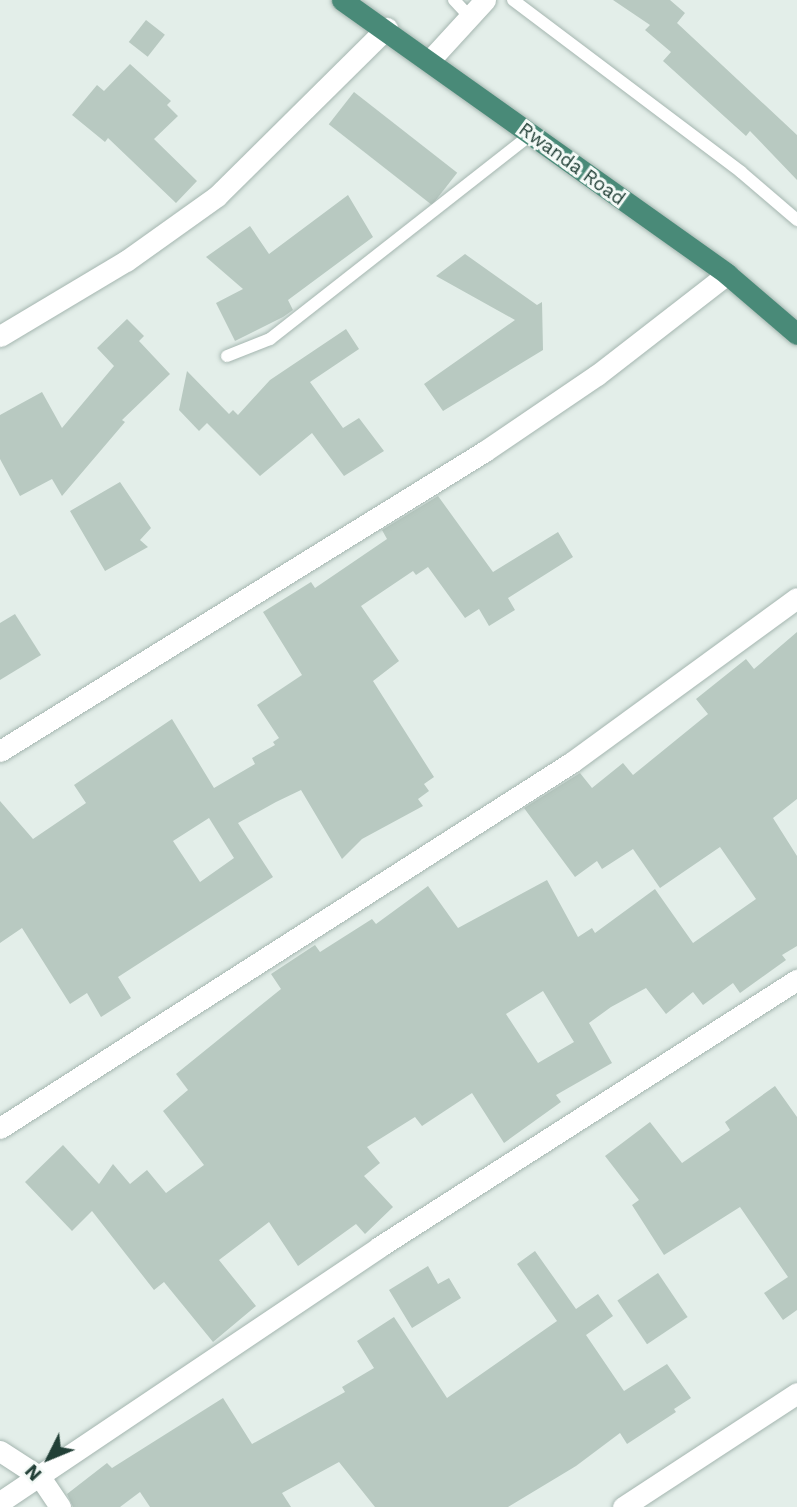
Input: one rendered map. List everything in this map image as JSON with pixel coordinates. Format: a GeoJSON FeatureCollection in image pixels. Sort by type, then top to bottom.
{"type":"FeatureCollection","features":[{"type":"Feature","properties":{"kind":"highway","name":"Rwanda Road"},"geometry":{"type":"LineString","coordinates":[[342,0],[431,59],[530,135],[727,274],[797,334]]}},
{"type":"Feature","properties":{"kind":"street"},"geometry":{"type":"LineString","coordinates":[[431,59],[472,19],[485,0]]}},
{"type":"Feature","properties":{"kind":"street"},"geometry":{"type":"LineString","coordinates":[[0,336],[126,261],[217,196],[387,28]]}},
{"type":"Feature","properties":{"kind":"street"},"geometry":{"type":"LineString","coordinates":[[0,751],[485,451],[597,375],[727,274]]}},
{"type":"Feature","properties":{"kind":"street"},"geometry":{"type":"LineString","coordinates":[[0,1128],[572,762],[797,597]]}},
{"type":"Feature","properties":{"kind":"street"},"geometry":{"type":"LineString","coordinates":[[0,1502],[379,1247],[797,979]]}},
{"type":"Feature","properties":{"kind":"street"},"geometry":{"type":"LineString","coordinates":[[622,1507],[797,1393]]}},
{"type":"Feature","properties":{"kind":"street"},"geometry":{"type":"LineString","coordinates":[[0,1451],[40,1477],[60,1507]]}},
{"type":"Feature","properties":{"kind":"lane"},"geometry":{"type":"LineString","coordinates":[[454,0],[472,19]]}},
{"type":"Feature","properties":{"kind":"lane"},"geometry":{"type":"LineString","coordinates":[[513,0],[741,172],[797,220]]}},
{"type":"Feature","properties":{"kind":"lane"},"geometry":{"type":"LineString","coordinates":[[228,356],[270,339],[530,135]]}},
{"type":"Feature","properties":{"kind":"building"},"geometry":{"type":"Polygon","coordinates":[[[613,0],[670,0],[685,13],[677,23],[797,135],[797,180],[750,131],[746,136],[663,61],[671,52],[645,30],[650,25],[613,0]]]}},
{"type":"Feature","properties":{"kind":"building"},"geometry":{"type":"Polygon","coordinates":[[[146,20],[165,35],[148,57],[129,42],[146,20]]]}},
{"type":"Feature","properties":{"kind":"building"},"geometry":{"type":"Polygon","coordinates":[[[130,64],[171,101],[167,105],[178,116],[154,139],[197,181],[176,203],[108,138],[105,142],[72,115],[97,85],[104,91],[130,64]]]}},
{"type":"Feature","properties":{"kind":"building"},"geometry":{"type":"Polygon","coordinates":[[[354,92],[457,173],[432,205],[329,124],[354,92]]]}},
{"type":"Feature","properties":{"kind":"building"},"geometry":{"type":"Polygon","coordinates":[[[348,195],[373,237],[288,300],[293,310],[235,341],[216,303],[243,289],[206,257],[250,226],[269,254],[348,195]]]}},
{"type":"Feature","properties":{"kind":"building"},"geometry":{"type":"Polygon","coordinates":[[[465,254],[537,305],[542,302],[543,350],[443,411],[424,384],[515,320],[436,276],[465,254]]]}},
{"type":"Feature","properties":{"kind":"building"},"geometry":{"type":"Polygon","coordinates":[[[127,319],[144,336],[139,341],[170,374],[122,420],[125,422],[62,496],[52,479],[20,496],[0,459],[0,415],[42,392],[62,428],[114,366],[97,348],[127,319]]]}},
{"type":"Feature","properties":{"kind":"building"},"geometry":{"type":"Polygon","coordinates":[[[346,329],[359,349],[310,382],[343,428],[359,418],[384,451],[344,476],[312,433],[260,476],[207,423],[199,431],[179,410],[187,371],[229,414],[233,410],[238,415],[270,380],[346,329]]]}},
{"type":"Feature","properties":{"kind":"building"},"geometry":{"type":"Polygon","coordinates":[[[120,482],[151,528],[140,540],[148,547],[105,571],[70,511],[120,482]]]}},
{"type":"Feature","properties":{"kind":"building"},"geometry":{"type":"Polygon","coordinates":[[[438,496],[493,572],[558,532],[573,557],[508,598],[515,610],[489,626],[479,609],[465,618],[428,567],[416,575],[413,571],[361,606],[399,661],[373,681],[434,777],[424,784],[429,791],[418,799],[423,806],[362,839],[342,859],[301,790],[238,823],[273,877],[118,977],[131,998],[101,1017],[87,993],[70,1004],[22,928],[0,943],[0,801],[33,839],[86,803],[74,785],[172,719],[214,788],[255,764],[252,758],[275,745],[273,742],[279,738],[257,705],[302,675],[263,612],[311,582],[315,588],[387,539],[382,530],[438,496]],[[209,818],[173,841],[200,882],[234,858],[209,818]]]}},
{"type":"Feature","properties":{"kind":"building"},"geometry":{"type":"Polygon","coordinates":[[[15,614],[41,655],[0,680],[0,623],[15,614]]]}},
{"type":"Feature","properties":{"kind":"building"},"geometry":{"type":"Polygon","coordinates":[[[797,632],[797,799],[773,818],[797,856],[797,946],[782,955],[786,960],[740,993],[733,983],[703,1005],[693,992],[666,1014],[646,988],[611,1007],[589,1023],[612,1063],[556,1095],[561,1102],[504,1143],[472,1093],[422,1126],[415,1117],[367,1147],[380,1163],[364,1176],[393,1207],[365,1234],[356,1224],[298,1266],[269,1222],[219,1260],[256,1306],[213,1342],[164,1282],[154,1290],[92,1211],[72,1231],[25,1182],[63,1145],[99,1184],[113,1164],[130,1184],[147,1170],[166,1193],[204,1165],[163,1111],[188,1090],[176,1074],[281,989],[271,974],[315,945],[320,952],[372,919],[376,924],[428,886],[458,928],[547,880],[578,937],[592,928],[595,933],[655,889],[693,943],[756,899],[720,847],[660,888],[633,849],[602,869],[597,861],[575,877],[524,808],[580,773],[592,788],[623,763],[633,775],[708,714],[696,699],[746,659],[754,669],[797,632]],[[543,991],[506,1014],[538,1063],[574,1042],[543,991]]]}},
{"type":"Feature","properties":{"kind":"building"},"geometry":{"type":"Polygon","coordinates":[[[775,1086],[797,1117],[797,1310],[783,1320],[764,1293],[788,1277],[740,1207],[664,1255],[632,1205],[639,1200],[605,1156],[650,1122],[682,1163],[730,1130],[725,1122],[775,1086]]]}},
{"type":"Feature","properties":{"kind":"building"},"geometry":{"type":"Polygon","coordinates":[[[535,1251],[576,1309],[598,1294],[613,1316],[586,1335],[624,1391],[667,1364],[691,1398],[674,1409],[676,1412],[627,1444],[620,1433],[576,1466],[508,1507],[375,1507],[339,1462],[282,1493],[291,1507],[150,1507],[140,1492],[120,1507],[73,1507],[67,1494],[107,1463],[112,1468],[223,1398],[252,1444],[345,1392],[342,1387],[374,1368],[357,1341],[394,1317],[447,1398],[557,1321],[517,1264],[535,1251]]]}},
{"type":"Feature","properties":{"kind":"building"},"geometry":{"type":"Polygon","coordinates":[[[428,1266],[438,1284],[449,1278],[461,1298],[412,1328],[389,1290],[428,1266]]]}},
{"type":"Feature","properties":{"kind":"building"},"geometry":{"type":"Polygon","coordinates":[[[658,1273],[688,1317],[647,1344],[617,1300],[658,1273]]]}}]}
